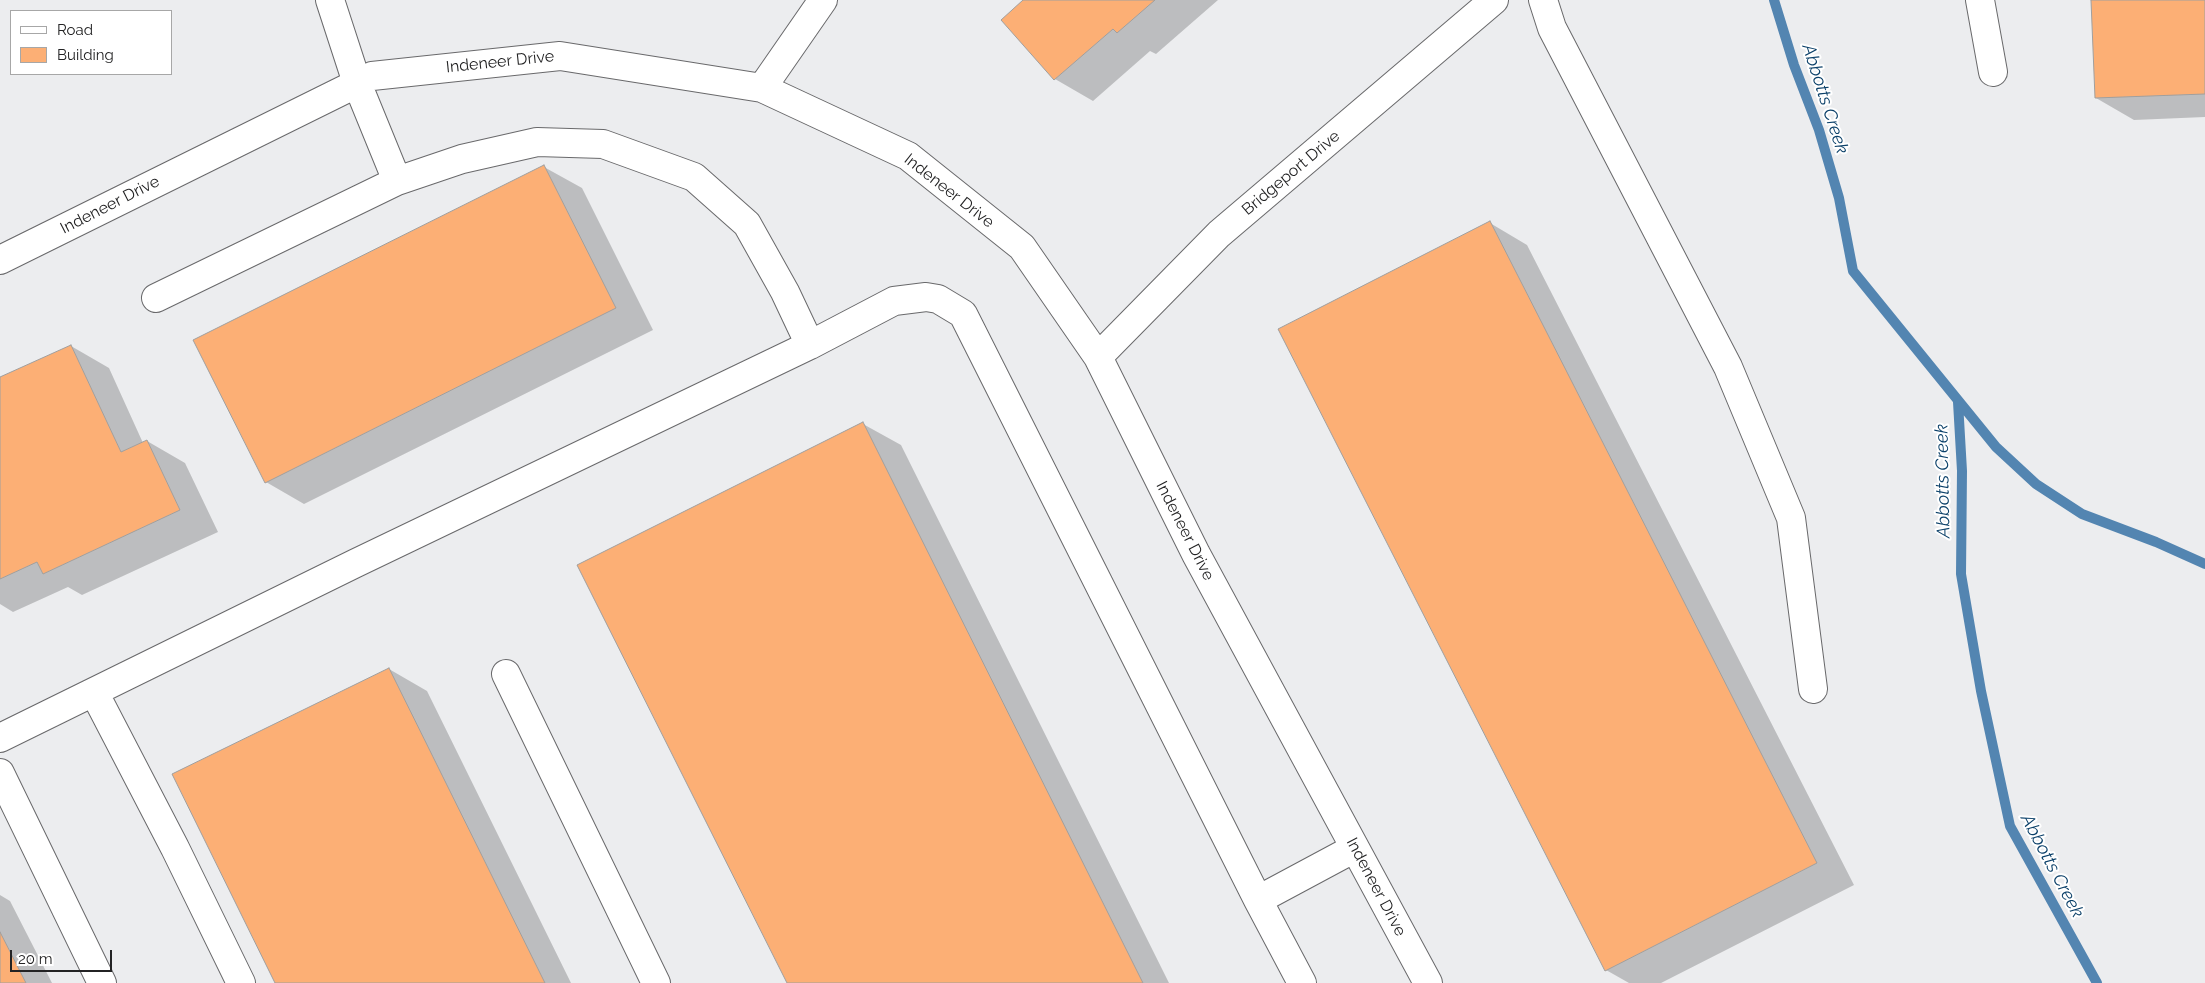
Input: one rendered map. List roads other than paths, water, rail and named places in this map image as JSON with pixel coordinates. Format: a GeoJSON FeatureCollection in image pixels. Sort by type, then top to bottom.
{"type":"FeatureCollection","features":[{"type":"Feature","properties":{"kind":"street"},"geometry":{"type":"LineString","coordinates":[[330,0],[357,83],[397,181]]}},
{"type":"Feature","properties":{"kind":"street"},"geometry":{"type":"LineString","coordinates":[[762,88],[823,0]]}},
{"type":"Feature","properties":{"kind":"street","name":"Bridgeport Drive"},"geometry":{"type":"LineString","coordinates":[[1098,357],[1219,234],[1494,0]]}},
{"type":"Feature","properties":{"kind":"street"},"geometry":{"type":"LineString","coordinates":[[1543,0],[1552,28],[1728,367],[1791,518],[1813,690]]}},
{"type":"Feature","properties":{"kind":"street"},"geometry":{"type":"LineString","coordinates":[[1980,0],[1994,72]]}},
{"type":"Feature","properties":{"kind":"street","name":"Indeneer Drive"},"geometry":{"type":"LineString","coordinates":[[0,260],[372,76],[560,56],[762,88],[908,156],[1022,247],[1098,357],[1196,554],[1428,983]]}},
{"type":"Feature","properties":{"kind":"street"},"geometry":{"type":"LineString","coordinates":[[156,298],[397,181],[462,159],[537,142],[562,141],[603,144],[694,177],[747,224],[785,292],[810,345]]}},
{"type":"Feature","properties":{"kind":"street"},"geometry":{"type":"LineString","coordinates":[[0,738],[810,345],[894,301],[926,297],[938,299],[963,314],[1258,900],[1302,983]]}},
{"type":"Feature","properties":{"kind":"street"},"geometry":{"type":"LineString","coordinates":[[506,674],[656,983]]}},
{"type":"Feature","properties":{"kind":"street"},"geometry":{"type":"LineString","coordinates":[[94,692],[175,848],[241,983]]}},
{"type":"Feature","properties":{"kind":"street"},"geometry":{"type":"LineString","coordinates":[[0,773],[102,983]]}},
{"type":"Feature","properties":{"kind":"street"},"geometry":{"type":"LineString","coordinates":[[1258,900],[1355,848]]}},
{"type":"Feature","properties":{"kind":"waterway","name":"Abbotts Creek"},"geometry":{"type":"LineString","coordinates":[[1774,0],[1794,65],[1819,130],[1839,198],[1853,271],[1996,447],[2036,484],[2082,514],[2156,542],[2205,564]]}},
{"type":"Feature","properties":{"kind":"waterway","name":"Abbotts Creek"},"geometry":{"type":"LineString","coordinates":[[1958,402],[1962,471],[1961,574],[1981,691],[2010,826],[2097,983]]}}]}
